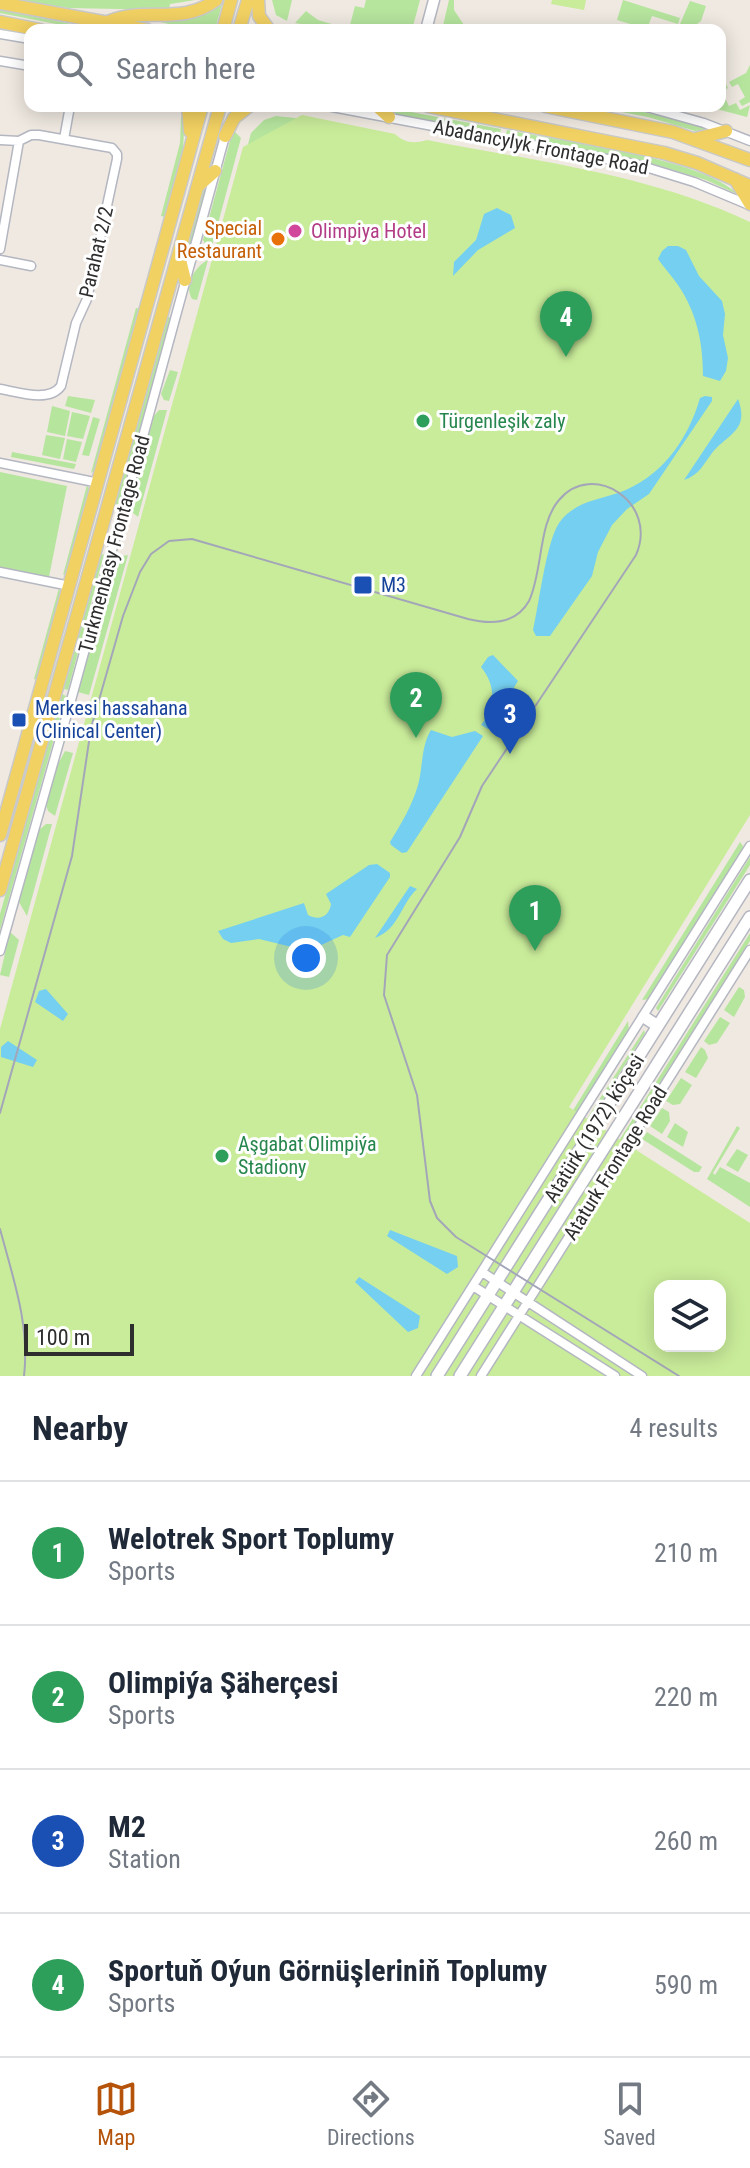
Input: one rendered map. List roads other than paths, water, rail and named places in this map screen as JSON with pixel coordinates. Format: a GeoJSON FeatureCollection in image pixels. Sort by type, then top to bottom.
{"type":"FeatureCollection","features":[{"type":"Feature","properties":{"kind":"main road"},"geometry":{"type":"LineString","coordinates":[[108,22],[124,15],[188,14],[216,0]]}},
{"type":"Feature","properties":{"kind":"main road"},"geometry":{"type":"LineString","coordinates":[[225,24],[231,0]]}},
{"type":"Feature","properties":{"kind":"main road"},"geometry":{"type":"LineString","coordinates":[[241,24],[248,0]]}},
{"type":"Feature","properties":{"kind":"main road"},"geometry":{"type":"LineString","coordinates":[[258,0],[259,16],[265,24]]}},
{"type":"Feature","properties":{"kind":"main road"},"geometry":{"type":"LineString","coordinates":[[0,3],[118,24]]}},
{"type":"Feature","properties":{"kind":"main road"},"geometry":{"type":"LineString","coordinates":[[0,22],[24,27]]}},
{"type":"Feature","properties":{"kind":"main road"},"geometry":{"type":"LineString","coordinates":[[188,112],[190,150]]}},
{"type":"Feature","properties":{"kind":"main road"},"geometry":{"type":"LineString","coordinates":[[0,835],[200,112]]}},
{"type":"Feature","properties":{"kind":"main road"},"geometry":{"type":"LineString","coordinates":[[0,890],[218,112]]}},
{"type":"Feature","properties":{"kind":"main road"},"geometry":{"type":"LineString","coordinates":[[225,136],[234,118],[242,112]]}},
{"type":"Feature","properties":{"kind":"main road"},"geometry":{"type":"LineString","coordinates":[[384,112],[389,117]]}},
{"type":"Feature","properties":{"kind":"main road"},"geometry":{"type":"LineString","coordinates":[[458,112],[651,150],[697,163],[750,186]]}},
{"type":"Feature","properties":{"kind":"main road"},"geometry":{"type":"LineString","coordinates":[[576,112],[695,139],[750,160]]}},
{"type":"Feature","properties":{"kind":"main road"},"geometry":{"type":"LineString","coordinates":[[695,139],[726,131]]}},
{"type":"Feature","properties":{"kind":"main road"},"geometry":{"type":"LineString","coordinates":[[198,186],[215,171]]}},
{"type":"Feature","properties":{"kind":"main road"},"geometry":{"type":"LineString","coordinates":[[735,179],[750,204]]}},
{"type":"Feature","properties":{"kind":"main road"},"geometry":{"type":"LineString","coordinates":[[178,253],[185,280]]}},
{"type":"Feature","properties":{"kind":"main road"},"geometry":{"type":"LineString","coordinates":[[101,529],[116,533]]}},
{"type":"Feature","properties":{"kind":"main road","name":"Atatürk (1972) köçesi"},"geometry":{"type":"LineString","coordinates":[[437,1376],[750,880]]}},
{"type":"Feature","properties":{"kind":"main road","name":"Atatürk (1972) köçesi"},"geometry":{"type":"LineString","coordinates":[[460,1376],[750,917]]}},
{"type":"Feature","properties":{"kind":"main road"},"geometry":{"type":"LineString","coordinates":[[644,1017],[658,1026]]}},
{"type":"Feature","properties":{"kind":"street"},"geometry":{"type":"LineString","coordinates":[[428,24],[434,0]]}},
{"type":"Feature","properties":{"kind":"street"},"geometry":{"type":"LineString","coordinates":[[0,34],[24,38]]}},
{"type":"Feature","properties":{"kind":"street"},"geometry":{"type":"LineString","coordinates":[[0,61],[24,65]]}},
{"type":"Feature","properties":{"kind":"street"},"geometry":{"type":"LineString","coordinates":[[64,139],[69,112]]}},
{"type":"Feature","properties":{"kind":"street","name":"Abadancylyk Frontage Road"},"geometry":{"type":"LineString","coordinates":[[361,112],[639,165],[750,204]]}},
{"type":"Feature","properties":{"kind":"street"},"geometry":{"type":"LineString","coordinates":[[663,112],[750,141]]}},
{"type":"Feature","properties":{"kind":"street","name":"Parahat 2/2"},"geometry":{"type":"LineString","coordinates":[[0,140],[19,141],[39,135],[112,148],[117,154],[87,299],[76,323],[58,391],[50,396],[0,389]]}},
{"type":"Feature","properties":{"kind":"street","name":"Turkmenbasy Frontage Road"},"geometry":{"type":"LineString","coordinates":[[0,951],[225,136]]}},
{"type":"Feature","properties":{"kind":"street"},"geometry":{"type":"LineString","coordinates":[[0,249],[19,141]]}},
{"type":"Feature","properties":{"kind":"street"},"geometry":{"type":"LineString","coordinates":[[0,260],[31,266]]}},
{"type":"Feature","properties":{"kind":"street"},"geometry":{"type":"LineString","coordinates":[[0,463],[99,483]]}},
{"type":"Feature","properties":{"kind":"street"},"geometry":{"type":"LineString","coordinates":[[0,572],[70,586]]}},
{"type":"Feature","properties":{"kind":"street"},"geometry":{"type":"LineString","coordinates":[[416,1376],[750,846]]}},
{"type":"Feature","properties":{"kind":"street","name":"Ataturk Frontage Road"},"geometry":{"type":"LineString","coordinates":[[481,1376],[750,950]]}},
{"type":"Feature","properties":{"kind":"street"},"geometry":{"type":"LineString","coordinates":[[601,1154],[627,1146]]}},
{"type":"Feature","properties":{"kind":"street"},"geometry":{"type":"LineString","coordinates":[[561,1214],[563,1245]]}},
{"type":"Feature","properties":{"kind":"street"},"geometry":{"type":"LineString","coordinates":[[482,1272],[642,1376]]}},
{"type":"Feature","properties":{"kind":"street"},"geometry":{"type":"LineString","coordinates":[[473,1286],[615,1376]]}},
{"type":"Feature","properties":{"kind":"water"},"geometry":{"type":"Polygon","coordinates":[[[497,208],[511,215],[515,228],[478,250],[453,276],[454,262],[476,240],[484,214],[497,208]]]}},
{"type":"Feature","properties":{"kind":"water"},"geometry":{"type":"Polygon","coordinates":[[[668,246],[686,250],[699,276],[722,301],[725,314],[723,335],[728,358],[720,381],[703,376],[702,352],[694,317],[685,296],[658,259],[668,246]]]}},
{"type":"Feature","properties":{"kind":"water"},"geometry":{"type":"Polygon","coordinates":[[[712,397],[712,401],[649,494],[627,509],[612,525],[598,552],[592,576],[550,636],[536,636],[533,630],[543,574],[559,523],[579,506],[633,486],[660,467],[680,443],[700,398],[712,397]]]}},
{"type":"Feature","properties":{"kind":"water"},"geometry":{"type":"Polygon","coordinates":[[[738,399],[741,418],[735,431],[697,472],[684,480],[738,399]]]}},
{"type":"Feature","properties":{"kind":"water"},"geometry":{"type":"Polygon","coordinates":[[[493,655],[518,681],[488,729],[481,725],[492,703],[492,689],[481,667],[493,655]]]}},
{"type":"Feature","properties":{"kind":"water"},"geometry":{"type":"Polygon","coordinates":[[[431,730],[452,737],[475,731],[483,736],[407,852],[402,853],[390,842],[416,793],[425,743],[431,730]]]}},
{"type":"Feature","properties":{"kind":"water"},"geometry":{"type":"Polygon","coordinates":[[[377,864],[390,873],[390,877],[350,937],[343,935],[319,946],[296,948],[259,939],[231,943],[223,939],[218,931],[304,903],[308,915],[323,917],[331,904],[326,894],[369,865],[377,864]]]}},
{"type":"Feature","properties":{"kind":"water"},"geometry":{"type":"Polygon","coordinates":[[[410,886],[417,889],[395,922],[375,938],[410,886]]]}},
{"type":"Feature","properties":{"kind":"water"},"geometry":{"type":"Polygon","coordinates":[[[46,989],[68,1014],[63,1021],[35,1002],[39,991],[46,989]]]}},
{"type":"Feature","properties":{"kind":"water"},"geometry":{"type":"Polygon","coordinates":[[[8,1041],[37,1060],[33,1067],[1,1057],[1,1047],[8,1041]]]}},
{"type":"Feature","properties":{"kind":"water"},"geometry":{"type":"Polygon","coordinates":[[[390,1230],[457,1256],[458,1267],[447,1274],[387,1236],[390,1230]]]}},
{"type":"Feature","properties":{"kind":"water"},"geometry":{"type":"Polygon","coordinates":[[[359,1277],[420,1316],[418,1328],[408,1332],[355,1282],[359,1277]]]}},
{"type":"Feature","properties":{"kind":"railway"},"geometry":{"type":"LineString","coordinates":[[0,1113],[72,856],[91,728],[123,616],[140,572],[151,554],[169,541],[192,539],[468,619],[503,621],[524,609],[529,601],[547,522],[559,500],[573,489],[588,484],[604,486],[630,504],[638,518],[641,536],[636,555],[482,786],[460,837],[387,955],[384,995],[417,1095],[430,1201],[437,1218],[456,1237],[679,1376]]}},
{"type":"Feature","properties":{"kind":"railway"},"geometry":{"type":"LineString","coordinates":[[0,1229],[25,1338],[24,1376]]}},
{"type":"Feature","properties":{"kind":"place","name":"Olimpiya Hotel"},"geometry":{"type":"Point","coordinates":[295,231]}},
{"type":"Feature","properties":{"kind":"place","name":"Special Restaurant"},"geometry":{"type":"Point","coordinates":[278,239]}},
{"type":"Feature","properties":{"kind":"place","name":"Sportuň Oýun Görnüşleriniň Toplumy"},"geometry":{"type":"Point","coordinates":[566,357]}},
{"type":"Feature","properties":{"kind":"place","name":"Türgenleşik zaly"},"geometry":{"type":"Point","coordinates":[423,421]}},
{"type":"Feature","properties":{"kind":"place","name":"M3"},"geometry":{"type":"Point","coordinates":[363,585]}},
{"type":"Feature","properties":{"kind":"place","name":"Merkesi hassahana (Clinical Center)"},"geometry":{"type":"Point","coordinates":[19,720]}},
{"type":"Feature","properties":{"kind":"place","name":"Olimpiýa Şäherçesi"},"geometry":{"type":"Point","coordinates":[416,738]}},
{"type":"Feature","properties":{"kind":"place","name":"M2"},"geometry":{"type":"Point","coordinates":[510,754]}},
{"type":"Feature","properties":{"kind":"place","name":"Welotrek Sport Toplumy"},"geometry":{"type":"Point","coordinates":[535,951]}},
{"type":"Feature","properties":{"kind":"place","name":"Aşgabat Olimpiýa Stadiony"},"geometry":{"type":"Point","coordinates":[222,1156]}}]}
